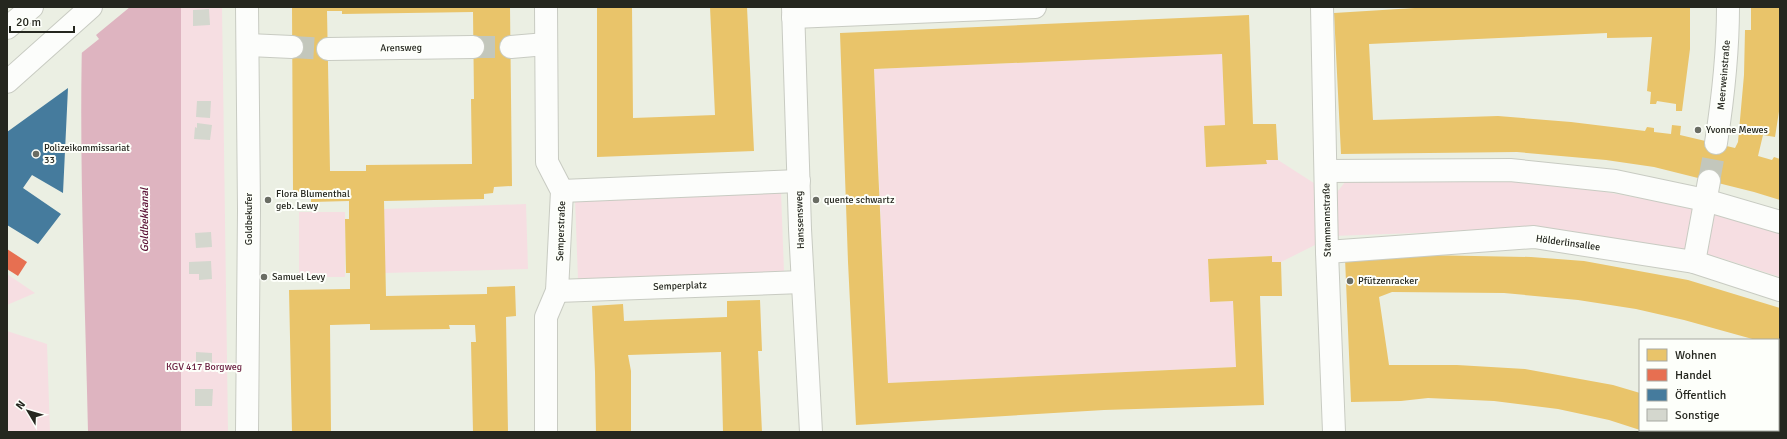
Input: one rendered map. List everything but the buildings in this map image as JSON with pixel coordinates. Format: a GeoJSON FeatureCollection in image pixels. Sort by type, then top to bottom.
{"type":"FeatureCollection","features":[{"type":"Feature","properties":{"kind":"street"},"geometry":{"type":"LineString","coordinates":[[7,28],[32,7]]}},
{"type":"Feature","properties":{"kind":"street"},"geometry":{"type":"LineString","coordinates":[[7,82],[91,7]]}},
{"type":"Feature","properties":{"kind":"street","name":"Goldbekufer"},"geometry":{"type":"LineString","coordinates":[[247,7],[249,217],[247,432]]}},
{"type":"Feature","properties":{"kind":"street","name":"Semperstraße"},"geometry":{"type":"LineString","coordinates":[[546,7],[547,162],[562,191],[557,291],[546,317],[546,432]]}},
{"type":"Feature","properties":{"kind":"street"},"geometry":{"type":"LineString","coordinates":[[793,12],[1035,7]]}},
{"type":"Feature","properties":{"kind":"street","name":"Stammannstraße"},"geometry":{"type":"LineString","coordinates":[[1322,7],[1327,252],[1334,432]]}},
{"type":"Feature","properties":{"kind":"street","name":"Meerweinstraße"},"geometry":{"type":"LineString","coordinates":[[1716,143],[1728,40],[1728,7]]}},
{"type":"Feature","properties":{"kind":"street","name":"Hanssensweg"},"geometry":{"type":"LineString","coordinates":[[793,12],[802,282],[811,432]]}},
{"type":"Feature","properties":{"kind":"street"},"geometry":{"type":"LineString","coordinates":[[511,47],[546,44]]}},
{"type":"Feature","properties":{"kind":"street"},"geometry":{"type":"LineString","coordinates":[[248,45],[292,47]]}},
{"type":"Feature","properties":{"kind":"street","name":"Arensweg"},"geometry":{"type":"LineString","coordinates":[[328,49],[473,47]]}},
{"type":"Feature","properties":{"kind":"street"},"geometry":{"type":"LineString","coordinates":[[1326,171],[1510,170],[1707,190],[1780,222]]}},
{"type":"Feature","properties":{"kind":"street"},"geometry":{"type":"LineString","coordinates":[[562,191],[799,181]]}},
{"type":"Feature","properties":{"kind":"street"},"geometry":{"type":"LineString","coordinates":[[1694,262],[1707,190]]}},
{"type":"Feature","properties":{"kind":"street","name":"Hölderlinsallee"},"geometry":{"type":"LineString","coordinates":[[1327,252],[1534,237],[1694,262],[1780,290]]}},
{"type":"Feature","properties":{"kind":"street","name":"Semperplatz"},"geometry":{"type":"LineString","coordinates":[[557,291],[802,282]]}},
{"type":"Feature","properties":{"kind":"green space","name":"KGV 417 Borgweg"},"geometry":{"type":"Polygon","coordinates":[[[181,7],[222,7],[228,432],[181,432],[181,7]]]}},
{"type":"Feature","properties":{"kind":"green space"},"geometry":{"type":"Polygon","coordinates":[[[1222,54],[1225,125],[1204,126],[1206,167],[1266,164],[1266,160],[1278,160],[1334,196],[1345,182],[1532,179],[1707,210],[1780,231],[1780,277],[1721,258],[1525,229],[1333,236],[1281,262],[1272,262],[1272,256],[1208,259],[1210,302],[1233,301],[1236,367],[888,383],[874,69],[1222,54]]]}},
{"type":"Feature","properties":{"kind":"green space"},"geometry":{"type":"Polygon","coordinates":[[[781,192],[784,272],[578,279],[575,199],[781,192]]]}},
{"type":"Feature","properties":{"kind":"green space"},"geometry":{"type":"Polygon","coordinates":[[[526,204],[528,269],[385,273],[384,209],[526,204]]]}},
{"type":"Feature","properties":{"kind":"green space"},"geometry":{"type":"Polygon","coordinates":[[[299,212],[345,212],[345,277],[299,277],[299,212]]]}},
{"type":"Feature","properties":{"kind":"green space"},"geometry":{"type":"Polygon","coordinates":[[[7,274],[35,293],[7,305],[7,274]]]}},
{"type":"Feature","properties":{"kind":"green space"},"geometry":{"type":"Polygon","coordinates":[[[7,331],[47,344],[50,432],[7,432],[7,331]]]}},
{"type":"Feature","properties":{"kind":"water","name":"Goldbekkanal"},"geometry":{"type":"Polygon","coordinates":[[[83,7],[181,7],[181,432],[88,432],[81,113],[83,7]]]}},
{"type":"Feature","properties":{"kind":"pier"},"geometry":{"type":"Polygon","coordinates":[[[81,7],[130,7],[96,35],[99,39],[79,55],[81,7]]]}},
{"type":"Feature","properties":{"kind":"tunnel"},"geometry":{"type":"LineString","coordinates":[[292,47],[328,49]]}},
{"type":"Feature","properties":{"kind":"tunnel"},"geometry":{"type":"LineString","coordinates":[[473,47],[511,47]]}},
{"type":"Feature","properties":{"kind":"tunnel"},"geometry":{"type":"LineString","coordinates":[[1709,181],[1716,143]]}},
{"type":"Feature","properties":{"kind":"place","name":"Yvonne Mewes"},"geometry":{"type":"Point","coordinates":[1698,130]}},
{"type":"Feature","properties":{"kind":"place","name":"Polizeikommissariat 33"},"geometry":{"type":"Point","coordinates":[36,154]}},
{"type":"Feature","properties":{"kind":"place","name":"Flora Blumenthal geb. Lewy"},"geometry":{"type":"Point","coordinates":[268,200]}},
{"type":"Feature","properties":{"kind":"place","name":"quente schwartz"},"geometry":{"type":"Point","coordinates":[816,200]}},
{"type":"Feature","properties":{"kind":"place","name":"Samuel Levy"},"geometry":{"type":"Point","coordinates":[264,277]}},
{"type":"Feature","properties":{"kind":"place","name":"Pfützenracker"},"geometry":{"type":"Point","coordinates":[1350,281]}}]}
